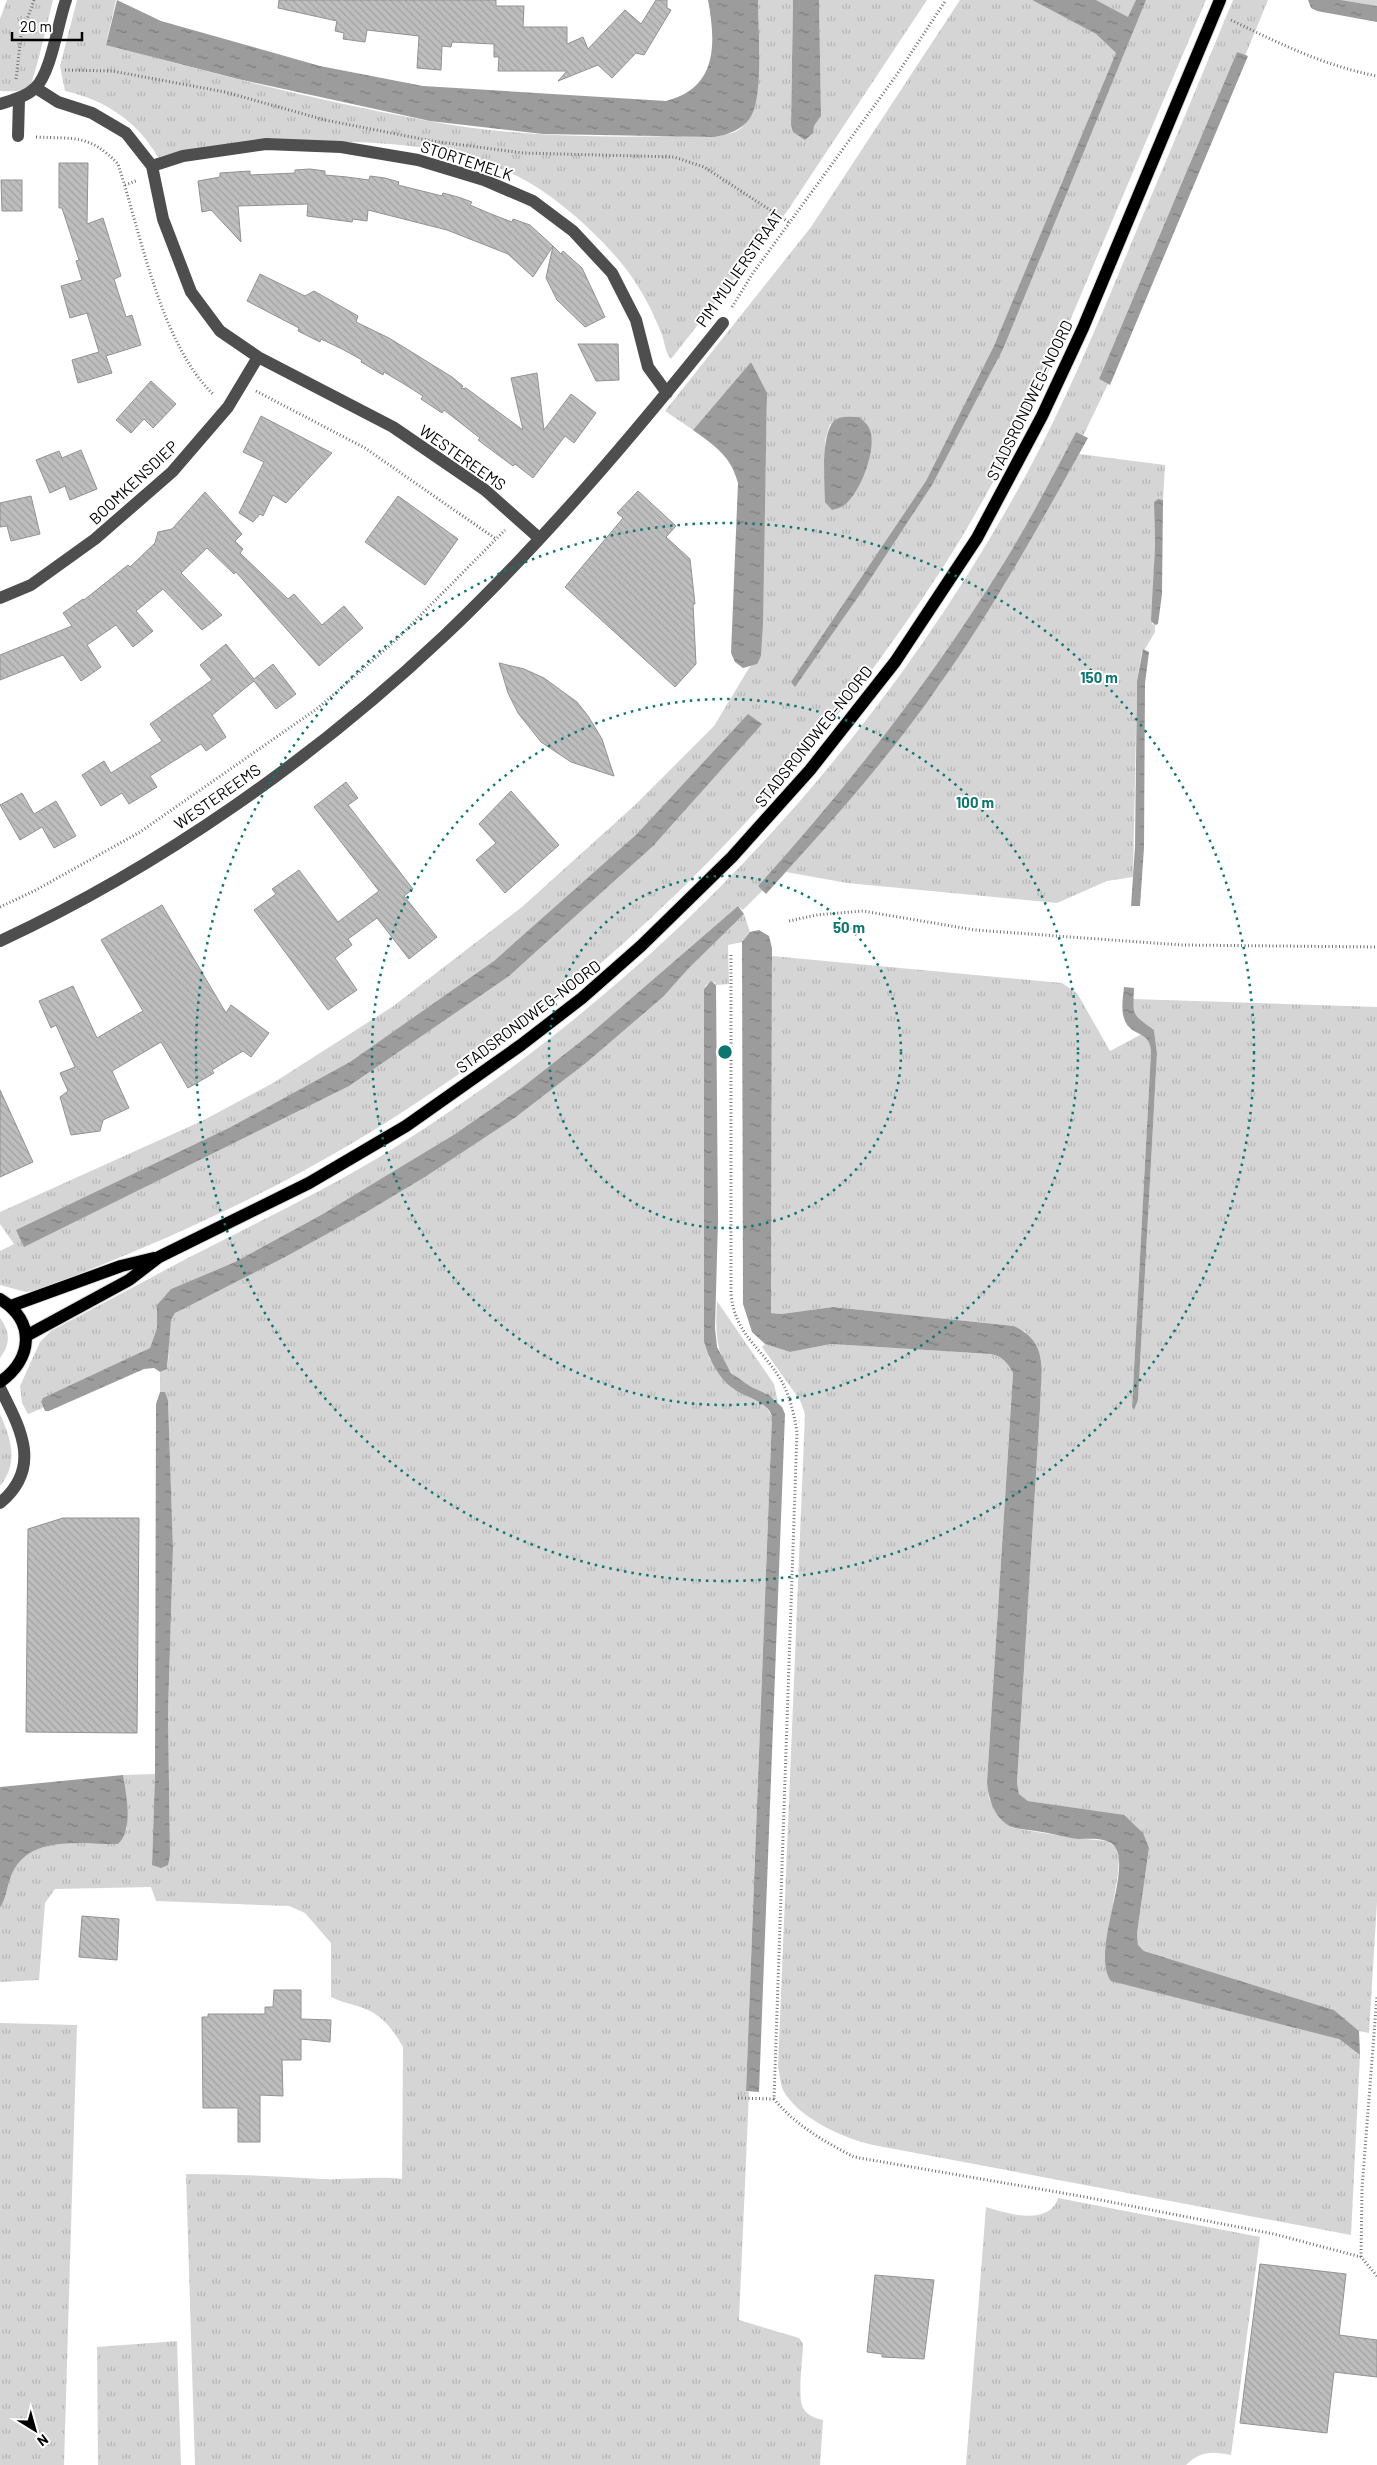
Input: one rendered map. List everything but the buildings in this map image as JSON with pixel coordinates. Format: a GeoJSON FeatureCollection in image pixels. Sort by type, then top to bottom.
{"type":"FeatureCollection","features":[{"type":"Feature","properties":{"kind":"main road","name":"STADSRONDWEG-NOORD"},"geometry":{"type":"LineString","coordinates":[[26,1336],[129,1280],[159,1258],[309,1183],[406,1126],[521,1045],[582,998],[641,946],[732,858],[810,770],[895,662],[977,538],[1042,416],[1084,328],[1217,6]]}},
{"type":"Feature","properties":{"kind":"main road","name":"STADSRONDWEG-NOORD"},"geometry":{"type":"LineString","coordinates":[[12,1306],[121,1266],[159,1258]]}},
{"type":"Feature","properties":{"kind":"main road"},"geometry":{"type":"LineString","coordinates":[[0,1299],[12,1306],[22,1319],[26,1336],[24,1356],[14,1372],[0,1382]]}},
{"type":"Feature","properties":{"kind":"street"},"geometry":{"type":"LineString","coordinates":[[0,104],[16,99],[36,88],[47,69],[66,0]]}},
{"type":"Feature","properties":{"kind":"street","name":"WESTEREEMS"},"geometry":{"type":"LineString","coordinates":[[0,941],[45,920],[147,863],[253,793],[361,708],[444,636],[539,538],[485,490],[393,428],[258,357],[220,330],[191,292],[163,219],[152,166],[126,133],[92,113],[58,102],[36,88]]}},
{"type":"Feature","properties":{"kind":"street"},"geometry":{"type":"LineString","coordinates":[[16,99],[18,136]]}},
{"type":"Feature","properties":{"kind":"street","name":"STORTEMELK"},"geometry":{"type":"LineString","coordinates":[[152,166],[183,156],[266,144],[341,147],[418,160],[484,180],[533,201],[573,231],[612,273],[636,320],[648,367],[666,393]]}},
{"type":"Feature","properties":{"kind":"street","name":"PIM MULIERSTRAAT"},"geometry":{"type":"LineString","coordinates":[[539,538],[666,393],[723,323]]}},
{"type":"Feature","properties":{"kind":"street","name":"BOOMKENSDIEP"},"geometry":{"type":"LineString","coordinates":[[0,598],[31,585],[95,540],[172,472],[228,408],[258,357]]}},
{"type":"Feature","properties":{"kind":"street"},"geometry":{"type":"LineString","coordinates":[[0,1388],[20,1429],[25,1446],[24,1463],[19,1480],[9,1495],[0,1503]]}},
{"type":"Feature","properties":{"kind":"path"},"geometry":{"type":"LineString","coordinates":[[16,99],[21,36],[34,0]]}},
{"type":"Feature","properties":{"kind":"path","name":"PIM MULIERSTRAAT"},"geometry":{"type":"LineString","coordinates":[[723,323],[753,273],[898,73],[946,0]]}},
{"type":"Feature","properties":{"kind":"path"},"geometry":{"type":"LineString","coordinates":[[1217,6],[1274,41],[1345,70],[1377,76]]}},
{"type":"Feature","properties":{"kind":"path"},"geometry":{"type":"LineString","coordinates":[[47,69],[112,71],[226,92],[325,120],[432,141],[523,153],[674,157],[704,167],[790,223]]}},
{"type":"Feature","properties":{"kind":"path"},"geometry":{"type":"LineString","coordinates":[[18,136],[85,140],[103,149],[118,164],[162,306],[181,352],[202,383],[228,408]]}},
{"type":"Feature","properties":{"kind":"path"},"geometry":{"type":"LineString","coordinates":[[242,384],[364,448],[496,539]]}},
{"type":"Feature","properties":{"kind":"path"},"geometry":{"type":"LineString","coordinates":[[0,907],[36,890],[140,832],[318,708],[396,640],[517,518]]}},
{"type":"Feature","properties":{"kind":"path"},"geometry":{"type":"LineString","coordinates":[[789,921],[816,915],[863,910],[975,930],[1181,945],[1377,947]]}},
{"type":"Feature","properties":{"kind":"path"},"geometry":{"type":"LineString","coordinates":[[731,955],[731,1294],[733,1312],[743,1332],[781,1380],[793,1408],[797,1432],[774,2099],[785,2112],[804,2126],[831,2144],[854,2156],[1080,2196],[1274,2234],[1361,2257],[1377,2276]]}},
{"type":"Feature","properties":{"kind":"path"},"geometry":{"type":"LineString","coordinates":[[1361,2257],[1362,2188],[1377,1996]]}},
{"type":"Feature","properties":{"kind":"path"},"geometry":{"type":"LineString","coordinates":[[738,2098],[774,2099]]}},
{"type":"Feature","properties":{"kind":"green space"},"geometry":{"type":"Polygon","coordinates":[[[7,0],[53,0],[32,82],[27,88],[16,91],[0,91],[0,19],[7,0]]]}},
{"type":"Feature","properties":{"kind":"green space"},"geometry":{"type":"Polygon","coordinates":[[[77,0],[116,0],[106,44],[186,66],[307,96],[459,126],[521,133],[614,137],[711,136],[730,133],[743,126],[750,113],[758,82],[758,0],[793,0],[791,125],[814,126],[821,116],[819,0],[927,0],[788,210],[671,359],[645,298],[635,281],[612,252],[585,225],[554,199],[506,171],[466,157],[425,148],[341,142],[257,146],[173,153],[158,157],[150,144],[119,114],[93,100],[65,91],[60,66],[77,0]]]}},
{"type":"Feature","properties":{"kind":"green space"},"geometry":{"type":"Polygon","coordinates":[[[960,0],[1032,0],[1096,34],[1122,59],[1129,18],[1096,0],[1206,0],[1049,370],[1017,437],[957,545],[898,634],[834,720],[765,801],[692,879],[614,952],[532,1020],[446,1083],[356,1141],[240,1204],[119,1258],[37,1290],[26,1292],[0,1285],[0,1251],[14,1244],[0,1224],[0,1212],[204,1120],[273,1083],[392,1007],[522,907],[635,805],[714,726],[749,668],[761,656],[767,404],[751,362],[693,430],[665,411],[811,227],[960,0]],[[830,424],[825,440],[825,470],[860,483],[868,462],[871,442],[830,424]]]}},
{"type":"Feature","properties":{"kind":"green space"},"geometry":{"type":"Polygon","coordinates":[[[1233,0],[1268,0],[1245,56],[1237,52],[1099,379],[1108,384],[1083,436],[1076,432],[1015,545],[949,647],[889,730],[825,809],[758,886],[763,890],[743,910],[738,906],[590,1034],[524,1086],[455,1134],[321,1215],[235,1262],[171,1289],[158,1305],[157,1328],[150,1348],[41,1402],[43,1408],[28,1414],[22,1403],[20,1386],[40,1342],[51,1331],[363,1167],[491,1082],[584,1011],[671,934],[754,852],[830,765],[901,673],[967,576],[1026,475],[1069,388],[1095,329],[1233,0]]]}},
{"type":"Feature","properties":{"kind":"green space"},"geometry":{"type":"Polygon","coordinates":[[[1341,0],[1377,0],[1377,6],[1341,0]]]}},
{"type":"Feature","properties":{"kind":"green space"},"geometry":{"type":"Polygon","coordinates":[[[1079,454],[1165,465],[1163,500],[1154,502],[1155,546],[1152,624],[1155,625],[1155,632],[1142,651],[1137,681],[1133,877],[1107,881],[1057,903],[847,883],[786,872],[836,816],[939,686],[1005,584],[1079,454]]]}},
{"type":"Feature","properties":{"kind":"green space"},"geometry":{"type":"Polygon","coordinates":[[[744,914],[750,932],[742,942],[728,945],[729,984],[716,985],[715,982],[706,985],[704,989],[709,1358],[733,1389],[765,1405],[772,1416],[746,2091],[749,2092],[739,2320],[799,2338],[803,2344],[800,2387],[801,2403],[807,2413],[823,2420],[820,2465],[195,2465],[186,2174],[254,2175],[321,2179],[402,2179],[403,2047],[390,2027],[377,2015],[331,1997],[331,1943],[305,1913],[289,1906],[156,1901],[151,1887],[55,1889],[45,1903],[39,1980],[0,1982],[0,1908],[15,1868],[35,1850],[48,1846],[76,1843],[118,1844],[127,1829],[123,1775],[155,1774],[152,1865],[170,1855],[168,1713],[173,1548],[168,1400],[165,1393],[160,1392],[160,1372],[167,1369],[169,1331],[172,1318],[175,1313],[189,1304],[365,1213],[425,1177],[516,1117],[586,1063],[663,997],[689,968],[744,914]]]}},
{"type":"Feature","properties":{"kind":"green space"},"geometry":{"type":"Polygon","coordinates":[[[772,956],[1062,983],[1077,993],[1110,1051],[1142,1034],[1148,1039],[1151,1051],[1132,1407],[1138,1400],[1157,1053],[1154,1030],[1137,1018],[1133,999],[1377,1007],[1377,1902],[1369,2033],[1359,2031],[1334,2010],[1144,1951],[1138,1945],[1137,1934],[1149,1848],[1101,1812],[1028,1801],[1019,1794],[1017,1783],[1040,1409],[1026,1332],[1014,1326],[833,1307],[781,1314],[771,1313],[772,956]]]}},
{"type":"Feature","properties":{"kind":"green space"},"geometry":{"type":"Polygon","coordinates":[[[717,1301],[774,1384],[778,1402],[738,1379],[730,1370],[724,1360],[717,1339],[717,1301]]]}},
{"type":"Feature","properties":{"kind":"green space"},"geometry":{"type":"Polygon","coordinates":[[[0,1318],[6,1328],[8,1338],[4,1353],[0,1358],[0,1318]]]}},
{"type":"Feature","properties":{"kind":"green space"},"geometry":{"type":"Polygon","coordinates":[[[765,1344],[790,1352],[831,1344],[989,1354],[1001,1358],[1009,1366],[1013,1373],[987,1782],[989,1799],[1013,1828],[1074,1838],[1108,1841],[1116,1848],[1119,1858],[1118,1873],[1105,1953],[1339,2039],[1360,2055],[1351,2235],[861,2142],[835,2132],[810,2118],[790,2100],[783,2090],[778,2067],[805,1414],[800,1400],[762,1347],[765,1344]]]}},
{"type":"Feature","properties":{"kind":"green space"},"geometry":{"type":"Polygon","coordinates":[[[0,1414],[10,1441],[11,1459],[10,1468],[0,1486],[0,1414]]]}},
{"type":"Feature","properties":{"kind":"green space"},"geometry":{"type":"Polygon","coordinates":[[[0,2023],[77,2025],[64,2465],[0,2465],[0,2023]]]}},
{"type":"Feature","properties":{"kind":"green space"},"geometry":{"type":"Polygon","coordinates":[[[1058,2198],[1260,2237],[1231,2455],[1207,2453],[1196,2457],[1186,2465],[966,2465],[986,2207],[1026,2216],[1036,2215],[1046,2212],[1053,2207],[1058,2198]]]}},
{"type":"Feature","properties":{"kind":"green space"},"geometry":{"type":"Polygon","coordinates":[[[177,2341],[181,2465],[98,2465],[97,2347],[177,2341]]]}},
{"type":"Feature","properties":{"kind":"water"},"geometry":{"type":"Polygon","coordinates":[[[117,0],[161,21],[320,66],[423,86],[666,101],[683,95],[696,86],[704,75],[712,47],[711,16],[708,0],[758,0],[759,79],[757,95],[750,118],[743,126],[724,135],[714,137],[543,134],[430,121],[238,79],[106,45],[117,0]]]}},
{"type":"Feature","properties":{"kind":"water"},"geometry":{"type":"Polygon","coordinates":[[[793,0],[819,0],[821,116],[814,126],[813,133],[805,140],[793,132],[791,125],[793,0]]]}},
{"type":"Feature","properties":{"kind":"water"},"geometry":{"type":"Polygon","coordinates":[[[1032,0],[1096,0],[1128,17],[1136,0],[1146,0],[1003,349],[932,485],[863,590],[795,687],[791,682],[926,481],[994,346],[1116,53],[1096,34],[1032,0]]]}},
{"type":"Feature","properties":{"kind":"water"},"geometry":{"type":"Polygon","coordinates":[[[1308,0],[1341,0],[1377,6],[1377,22],[1317,11],[1311,8],[1308,0]]]}},
{"type":"Feature","properties":{"kind":"water"},"geometry":{"type":"Polygon","coordinates":[[[1237,52],[1248,56],[1110,385],[1099,379],[1237,52]]]}},
{"type":"Feature","properties":{"kind":"water"},"geometry":{"type":"Polygon","coordinates":[[[751,362],[767,393],[763,623],[761,656],[757,664],[743,668],[735,662],[731,653],[738,483],[731,466],[721,452],[693,430],[751,362]]]}},
{"type":"Feature","properties":{"kind":"water"},"geometry":{"type":"Polygon","coordinates":[[[859,417],[868,426],[871,434],[870,456],[862,481],[856,491],[842,507],[832,510],[825,502],[824,456],[828,431],[839,418],[859,417]]]}},
{"type":"Feature","properties":{"kind":"water"},"geometry":{"type":"Polygon","coordinates":[[[1076,432],[1088,438],[1017,563],[960,654],[920,712],[878,766],[766,894],[758,886],[825,809],[889,730],[949,647],[1024,529],[1076,432]]]}},
{"type":"Feature","properties":{"kind":"water"},"geometry":{"type":"Polygon","coordinates":[[[1158,499],[1163,500],[1162,594],[1158,624],[1155,625],[1151,621],[1155,546],[1154,502],[1158,499]]]}},
{"type":"Feature","properties":{"kind":"water"},"geometry":{"type":"Polygon","coordinates":[[[1143,649],[1149,652],[1145,683],[1144,848],[1140,906],[1131,906],[1135,847],[1137,681],[1143,649]]]}},
{"type":"Feature","properties":{"kind":"water"},"geometry":{"type":"Polygon","coordinates":[[[748,714],[762,724],[653,846],[509,976],[349,1086],[24,1247],[16,1230],[231,1127],[350,1062],[494,961],[637,834],[748,714]]]}},
{"type":"Feature","properties":{"kind":"water"},"geometry":{"type":"Polygon","coordinates":[[[738,906],[744,914],[689,968],[663,997],[586,1063],[516,1117],[425,1177],[365,1213],[285,1257],[175,1313],[171,1320],[167,1369],[160,1372],[154,1368],[144,1369],[49,1411],[45,1411],[41,1402],[43,1398],[150,1348],[157,1328],[157,1305],[171,1289],[235,1262],[321,1215],[455,1134],[524,1086],[590,1034],[738,906]]]}},
{"type":"Feature","properties":{"kind":"water"},"geometry":{"type":"Polygon","coordinates":[[[759,930],[769,936],[772,948],[771,1313],[781,1314],[833,1307],[1014,1326],[1026,1333],[1034,1341],[1038,1351],[1042,1372],[1017,1783],[1019,1794],[1028,1801],[1124,1815],[1143,1833],[1149,1848],[1137,1934],[1138,1945],[1144,1951],[1334,2010],[1359,2031],[1360,2055],[1339,2039],[1111,1981],[1106,1968],[1105,1952],[1119,1874],[1119,1858],[1115,1847],[1103,1840],[1079,1839],[1015,1828],[1003,1821],[994,1810],[987,1782],[1013,1373],[1004,1360],[990,1354],[831,1344],[790,1352],[765,1344],[752,1332],[743,1304],[742,942],[750,932],[759,930]]]}},
{"type":"Feature","properties":{"kind":"water"},"geometry":{"type":"Polygon","coordinates":[[[711,981],[716,985],[718,1221],[715,1328],[717,1347],[731,1373],[751,1387],[769,1395],[782,1407],[785,1414],[759,2092],[746,2091],[772,1416],[761,1403],[729,1386],[719,1375],[704,1341],[704,989],[711,981]]]}},
{"type":"Feature","properties":{"kind":"water"},"geometry":{"type":"Polygon","coordinates":[[[1124,987],[1134,988],[1133,1004],[1135,1014],[1154,1030],[1157,1053],[1138,1400],[1134,1410],[1132,1407],[1151,1051],[1147,1040],[1129,1027],[1124,1019],[1122,1005],[1124,987]]]}},
{"type":"Feature","properties":{"kind":"water"},"geometry":{"type":"Polygon","coordinates":[[[160,1392],[165,1392],[168,1400],[173,1548],[168,1713],[170,1855],[168,1865],[161,1868],[152,1865],[155,1774],[156,1404],[160,1392]]]}},
{"type":"Feature","properties":{"kind":"water"},"geometry":{"type":"Polygon","coordinates":[[[123,1775],[128,1811],[126,1830],[118,1844],[62,1844],[35,1850],[15,1868],[0,1908],[0,1787],[123,1775]]]}}]}
